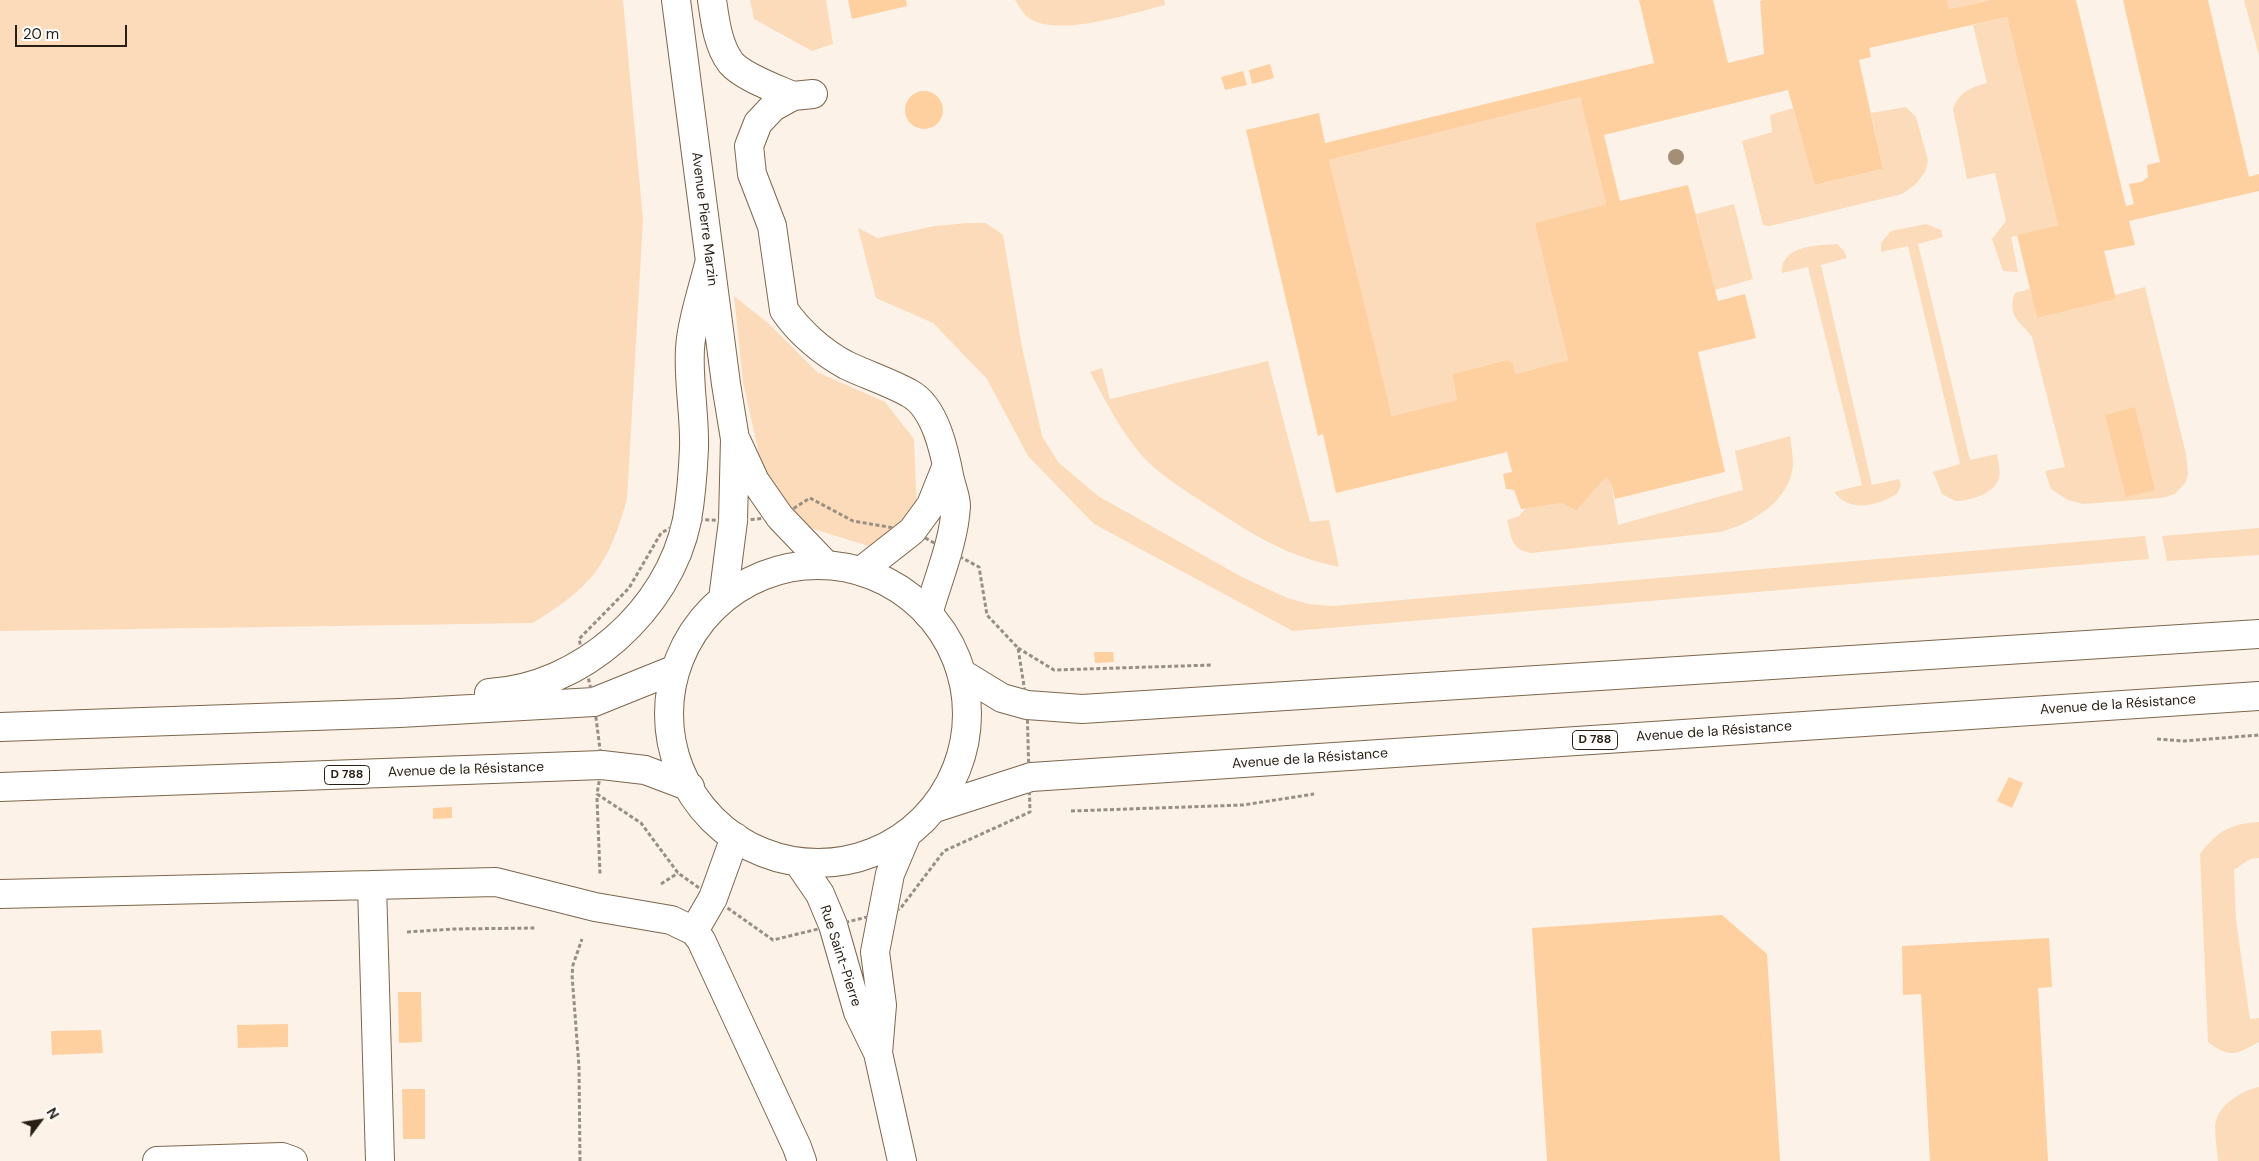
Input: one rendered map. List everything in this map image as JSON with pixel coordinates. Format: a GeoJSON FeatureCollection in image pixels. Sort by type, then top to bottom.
{"type":"FeatureCollection","features":[{"type":"Feature","properties":{"kind":"main road","name":"Avenue Pierre Marzin"},"geometry":{"type":"LineString","coordinates":[[676,0],[735,438],[733,521],[723,599]]}},
{"type":"Feature","properties":{"kind":"main road"},"geometry":{"type":"LineString","coordinates":[[712,0],[718,35],[732,64],[768,86],[803,95],[773,107],[758,123],[748,146],[752,174],[772,226],[784,310],[801,332],[846,364],[911,394],[924,408],[935,425],[956,505],[948,549],[928,614]]}},
{"type":"Feature","properties":{"kind":"main road"},"geometry":{"type":"LineString","coordinates":[[400,713],[459,695],[506,692],[547,680],[584,662],[621,634],[648,604],[679,548],[687,519],[694,448],[690,348],[710,260]]}},
{"type":"Feature","properties":{"kind":"main road","name":"Avenue Pierre Marzin"},"geometry":{"type":"LineString","coordinates":[[735,438],[756,481],[780,517],[826,565]]}},
{"type":"Feature","properties":{"kind":"main road"},"geometry":{"type":"LineString","coordinates":[[861,572],[912,531],[931,505],[947,465]]}},
{"type":"Feature","properties":{"kind":"main road"},"geometry":{"type":"LineString","coordinates":[[826,565],[861,572],[897,588],[928,614],[953,652],[966,693],[966,734],[956,773],[935,808],[907,834],[891,844],[855,859],[836,862],[798,862],[765,853],[735,838],[710,816],[690,787],[679,764],[671,736],[669,713],[676,669],[699,625],[723,599],[738,588],[769,573],[797,567],[826,565]]}},
{"type":"Feature","properties":{"kind":"main road"},"geometry":{"type":"LineString","coordinates":[[961,673],[1002,698],[1027,705],[1082,709],[2259,634]]}},
{"type":"Feature","properties":{"kind":"main road"},"geometry":{"type":"LineString","coordinates":[[0,727],[400,713],[594,702],[676,669]]}},
{"type":"Feature","properties":{"kind":"main road","name":"Avenue de la Résistance"},"geometry":{"type":"LineString","coordinates":[[935,808],[1031,777],[2259,696]]}},
{"type":"Feature","properties":{"kind":"main road","name":"Avenue de la Résistance"},"geometry":{"type":"LineString","coordinates":[[0,787],[602,766],[645,770],[690,787]]}},
{"type":"Feature","properties":{"kind":"main road","name":"Rue Saint-Pierre"},"geometry":{"type":"LineString","coordinates":[[878,1053],[882,1005],[875,952],[890,874],[907,834]]}},
{"type":"Feature","properties":{"kind":"main road"},"geometry":{"type":"LineString","coordinates":[[694,931],[713,898],[735,838]]}},
{"type":"Feature","properties":{"kind":"main road","name":"Rue Saint-Pierre"},"geometry":{"type":"LineString","coordinates":[[798,862],[820,894],[833,925],[858,1012],[878,1053],[902,1161]]}},
{"type":"Feature","properties":{"kind":"main road"},"geometry":{"type":"LineString","coordinates":[[0,894],[496,882],[595,907],[671,920],[694,931],[708,955],[802,1161]]}},
{"type":"Feature","properties":{"kind":"main road"},"geometry":{"type":"LineString","coordinates":[[372,884],[380,1161]]}},
{"type":"Feature","properties":{"kind":"main road"},"geometry":{"type":"LineString","coordinates":[[157,1161],[282,1157],[293,1161]]}},
{"type":"Feature","properties":{"kind":"path"},"geometry":{"type":"LineString","coordinates":[[595,907],[600,890],[597,794],[602,766],[594,702],[579,639],[629,588],[660,533],[687,519],[733,521],[780,517],[810,498],[853,521],[912,531],[979,567],[987,615],[1018,648],[1027,705],[1031,777],[1030,812],[944,851],[900,909],[773,940],[678,873],[641,823],[597,794]]}},
{"type":"Feature","properties":{"kind":"path"},"geometry":{"type":"LineString","coordinates":[[405,942],[405,932],[453,929],[542,928]]}},
{"type":"Feature","properties":{"kind":"path"},"geometry":{"type":"LineString","coordinates":[[575,935],[583,938],[573,965],[572,975],[579,1067],[580,1161]]}},
{"type":"Feature","properties":{"kind":"shaded area"},"geometry":{"type":"Polygon","coordinates":[[[0,0],[623,0],[643,220],[627,499],[613,542],[595,573],[584,585],[570,598],[533,623],[0,631],[0,0]]]}},
{"type":"Feature","properties":{"kind":"shaded area"},"geometry":{"type":"Polygon","coordinates":[[[750,0],[826,0],[833,44],[812,51],[754,19],[750,0]]]}},
{"type":"Feature","properties":{"kind":"shaded area"},"geometry":{"type":"Polygon","coordinates":[[[1015,0],[1164,0],[1165,5],[1096,22],[1058,26],[1042,24],[1029,18],[1015,0]]]}},
{"type":"Feature","properties":{"kind":"shaded area"},"geometry":{"type":"Polygon","coordinates":[[[1947,0],[1991,0],[1949,9],[1947,0]]]}},
{"type":"Feature","properties":{"kind":"shaded area"},"geometry":{"type":"Polygon","coordinates":[[[2244,0],[2259,0],[2259,55],[2244,0]]]}},
{"type":"Feature","properties":{"kind":"shaded area"},"geometry":{"type":"Polygon","coordinates":[[[2007,17],[2058,225],[2011,237],[2018,272],[2003,271],[1992,239],[2006,221],[1995,173],[1967,179],[1953,109],[1958,98],[1975,87],[1987,83],[1973,25],[2007,17]]]}},
{"type":"Feature","properties":{"kind":"shaded area"},"geometry":{"type":"Polygon","coordinates":[[[1580,97],[1606,204],[1536,223],[1568,360],[1515,374],[1513,363],[1507,360],[1452,374],[1457,400],[1392,416],[1329,160],[1580,97]]]}},
{"type":"Feature","properties":{"kind":"shaded area"},"geometry":{"type":"Polygon","coordinates":[[[1906,107],[1916,117],[1928,160],[1925,172],[1916,184],[1902,194],[1770,226],[1763,225],[1742,141],[1772,132],[1770,115],[1793,108],[1816,185],[1883,169],[1871,113],[1906,107]]]}},
{"type":"Feature","properties":{"kind":"shaded area"},"geometry":{"type":"Polygon","coordinates":[[[1734,204],[1753,279],[1715,290],[1696,214],[1734,204]]]}},
{"type":"Feature","properties":{"kind":"shaded area"},"geometry":{"type":"Polygon","coordinates":[[[986,223],[1003,235],[1022,347],[1042,436],[1058,462],[1098,496],[1240,576],[1287,598],[1309,604],[1332,606],[2145,536],[2149,559],[1293,631],[1094,524],[1028,456],[987,379],[933,323],[876,298],[858,228],[878,238],[935,226],[986,223]]]}},
{"type":"Feature","properties":{"kind":"shaded area"},"geometry":{"type":"Polygon","coordinates":[[[1926,224],[1941,230],[1943,237],[1918,244],[1970,460],[1997,454],[2000,472],[1997,483],[1988,492],[1962,501],[1956,501],[1942,494],[1933,472],[1960,464],[1908,246],[1881,252],[1881,243],[1891,231],[1926,224]]]}},
{"type":"Feature","properties":{"kind":"shaded area"},"geometry":{"type":"Polygon","coordinates":[[[1837,244],[1844,251],[1847,258],[1821,265],[1872,485],[1899,479],[1901,485],[1897,494],[1881,502],[1864,505],[1848,503],[1840,499],[1834,492],[1862,485],[1808,267],[1782,273],[1783,264],[1793,252],[1810,246],[1837,244]]]}},
{"type":"Feature","properties":{"kind":"shaded area"},"geometry":{"type":"Polygon","coordinates":[[[2145,287],[2186,454],[2188,474],[2185,483],[2175,494],[2162,498],[2083,504],[2068,500],[2051,489],[2045,471],[2065,467],[2032,337],[2016,318],[2012,308],[2015,293],[2030,289],[2037,318],[2116,299],[2115,295],[2145,287]]]}},
{"type":"Feature","properties":{"kind":"shaded area"},"geometry":{"type":"Polygon","coordinates":[[[734,296],[769,324],[817,372],[885,402],[914,439],[917,511],[872,547],[810,528],[765,481],[743,382],[734,296]]]}},
{"type":"Feature","properties":{"kind":"shaded area"},"geometry":{"type":"Polygon","coordinates":[[[1268,361],[1310,522],[1329,520],[1339,567],[1304,557],[1258,537],[1161,473],[1145,459],[1129,439],[1090,372],[1102,368],[1110,399],[1268,361]]]}},
{"type":"Feature","properties":{"kind":"shaded area"},"geometry":{"type":"Polygon","coordinates":[[[1790,436],[1793,464],[1791,477],[1785,489],[1767,509],[1756,517],[1732,528],[1720,532],[1531,553],[1515,546],[1511,537],[1507,520],[1519,516],[1526,508],[1562,503],[1576,511],[1606,477],[1611,483],[1618,525],[1743,490],[1735,451],[1790,436]]]}},
{"type":"Feature","properties":{"kind":"shaded area"},"geometry":{"type":"Polygon","coordinates":[[[2259,528],[2259,555],[2167,561],[2162,536],[2259,528]]]}},
{"type":"Feature","properties":{"kind":"shaded area"},"geometry":{"type":"Polygon","coordinates":[[[2259,822],[2259,858],[2250,859],[2234,870],[2236,920],[2250,1019],[2259,1018],[2259,1042],[2239,1052],[2228,1053],[2208,1042],[2200,854],[2225,830],[2259,822]]]}},
{"type":"Feature","properties":{"kind":"shaded area"},"geometry":{"type":"Polygon","coordinates":[[[2259,1087],[2259,1161],[2218,1161],[2215,1126],[2220,1112],[2231,1100],[2259,1087]]]}},
{"type":"Feature","properties":{"kind":"building"},"geometry":{"type":"Polygon","coordinates":[[[848,0],[906,0],[907,6],[852,19],[848,0]]]}},
{"type":"Feature","properties":{"kind":"building"},"geometry":{"type":"Polygon","coordinates":[[[1639,0],[1713,0],[1728,63],[1764,54],[1760,1],[1763,0],[1947,0],[1949,9],[1991,0],[2076,0],[2126,206],[2134,204],[2129,184],[2141,182],[2148,177],[2147,165],[2160,162],[2123,0],[2208,0],[2249,177],[2259,174],[2259,191],[2129,221],[2135,245],[2104,251],[2116,299],[2037,318],[2017,235],[2058,225],[2007,17],[1869,48],[1871,57],[1859,60],[1883,169],[1815,185],[1788,90],[1604,135],[1620,201],[1688,185],[1718,301],[1745,294],[1756,338],[1698,352],[1725,472],[1615,499],[1611,483],[1606,477],[1576,511],[1562,503],[1521,509],[1514,490],[1506,489],[1503,474],[1512,472],[1507,452],[1336,493],[1323,434],[1318,436],[1246,130],[1319,113],[1325,143],[1654,63],[1639,0]],[[1580,97],[1329,160],[1392,416],[1457,400],[1452,374],[1507,360],[1513,363],[1515,374],[1568,360],[1535,223],[1606,204],[1580,97]]]}},
{"type":"Feature","properties":{"kind":"building"},"geometry":{"type":"Polygon","coordinates":[[[1270,64],[1274,78],[1252,84],[1249,70],[1270,64]]]}},
{"type":"Feature","properties":{"kind":"building"},"geometry":{"type":"Polygon","coordinates":[[[1243,71],[1247,85],[1225,90],[1221,77],[1243,71]]]}},
{"type":"Feature","properties":{"kind":"building"},"geometry":{"type":"Polygon","coordinates":[[[924,91],[938,96],[943,110],[938,124],[924,129],[910,124],[905,110],[910,96],[924,91]]]}},
{"type":"Feature","properties":{"kind":"building"},"geometry":{"type":"Polygon","coordinates":[[[2135,407],[2155,490],[2126,497],[2105,415],[2135,407]]]}},
{"type":"Feature","properties":{"kind":"building"},"geometry":{"type":"Polygon","coordinates":[[[1094,652],[1113,652],[1114,662],[1095,663],[1094,652]]]}},
{"type":"Feature","properties":{"kind":"building"},"geometry":{"type":"Polygon","coordinates":[[[2009,777],[2023,783],[2012,808],[1997,801],[2009,777]]]}},
{"type":"Feature","properties":{"kind":"building"},"geometry":{"type":"Polygon","coordinates":[[[452,807],[452,818],[433,819],[433,808],[452,807]]]}},
{"type":"Feature","properties":{"kind":"building"},"geometry":{"type":"Polygon","coordinates":[[[1722,915],[1767,954],[1780,1161],[1547,1161],[1532,928],[1722,915]]]}},
{"type":"Feature","properties":{"kind":"building"},"geometry":{"type":"Polygon","coordinates":[[[2049,938],[2052,987],[2038,988],[2048,1161],[1930,1161],[1921,994],[1903,995],[1902,946],[2049,938]]]}},
{"type":"Feature","properties":{"kind":"building"},"geometry":{"type":"Polygon","coordinates":[[[398,992],[421,992],[422,1042],[399,1043],[398,992]]]}},
{"type":"Feature","properties":{"kind":"building"},"geometry":{"type":"Polygon","coordinates":[[[288,1024],[288,1047],[238,1048],[237,1025],[288,1024]]]}},
{"type":"Feature","properties":{"kind":"building"},"geometry":{"type":"Polygon","coordinates":[[[101,1030],[103,1053],[52,1055],[51,1031],[101,1030]]]}},
{"type":"Feature","properties":{"kind":"building"},"geometry":{"type":"Polygon","coordinates":[[[402,1089],[425,1089],[425,1139],[403,1139],[402,1089]]]}}]}
